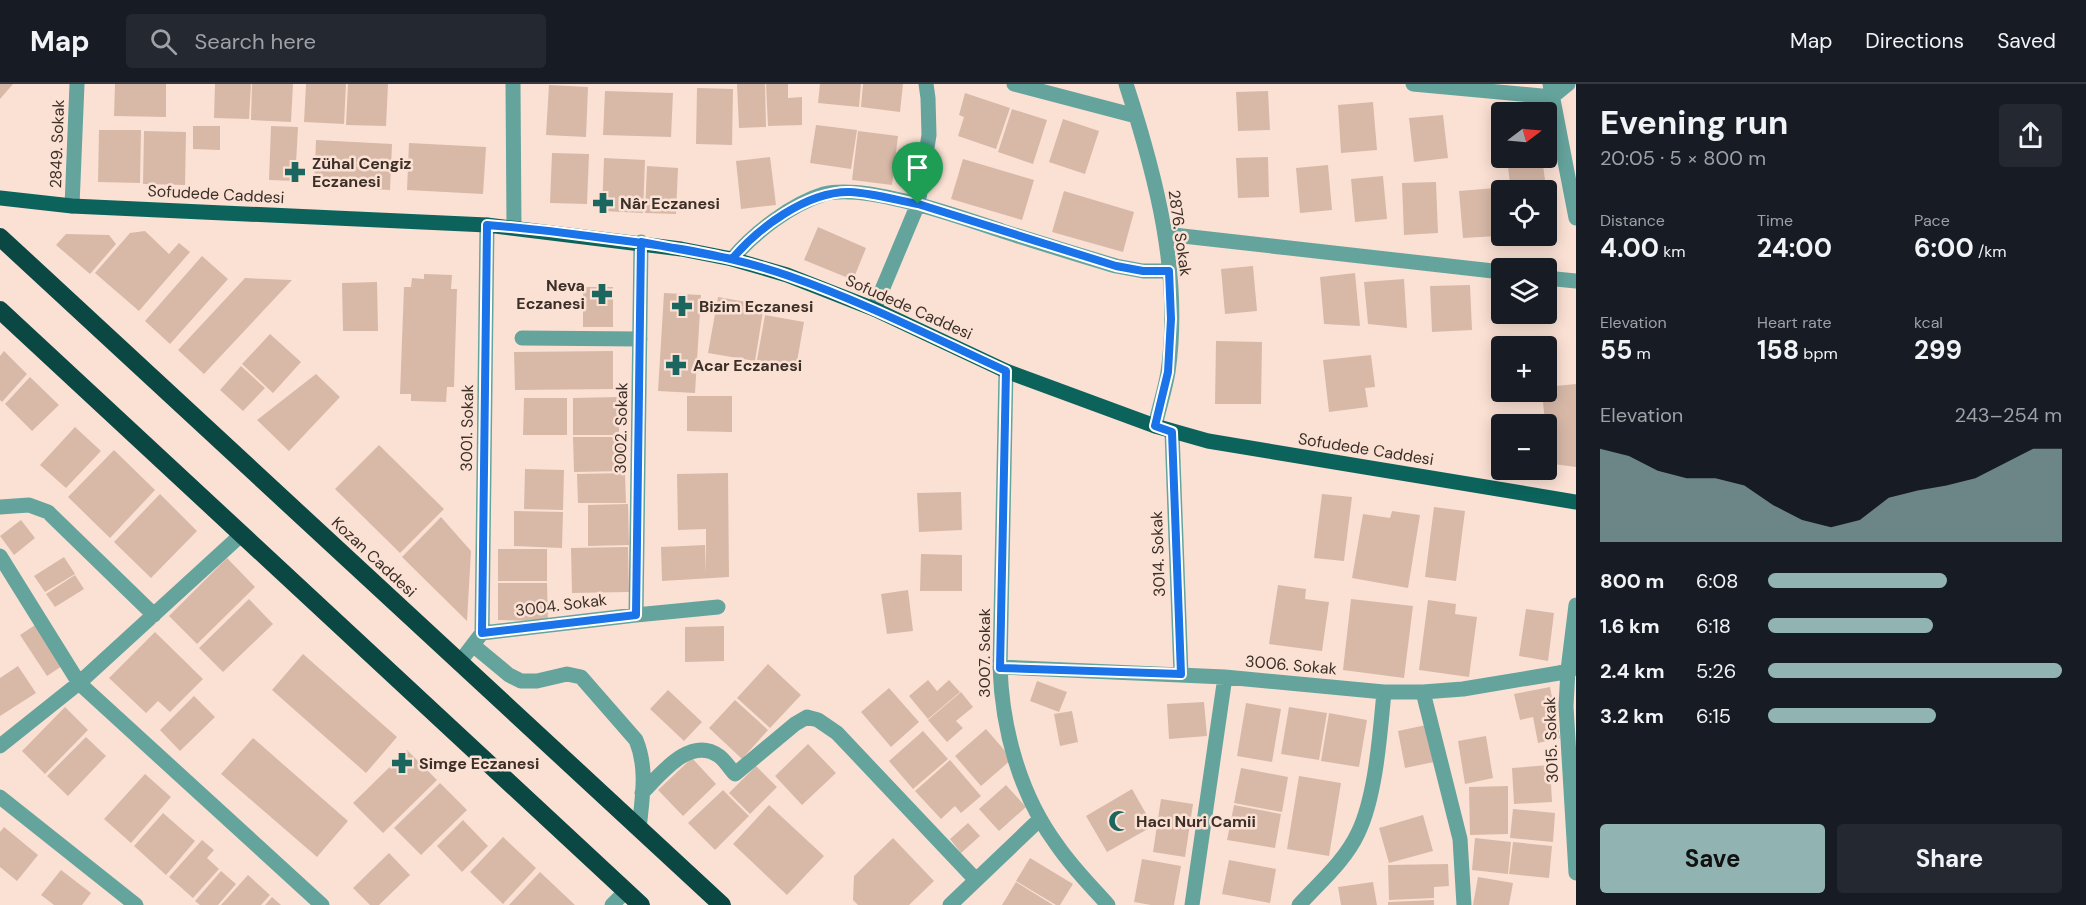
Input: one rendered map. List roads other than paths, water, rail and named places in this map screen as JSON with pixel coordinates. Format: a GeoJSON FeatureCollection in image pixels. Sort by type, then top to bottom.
{"type":"FeatureCollection","features":[{"type":"Feature","properties":{"kind":"highway","name":"Kozan Caddesi"},"geometry":{"type":"LineString","coordinates":[[0,237],[722,905]]}},
{"type":"Feature","properties":{"kind":"highway"},"geometry":{"type":"LineString","coordinates":[[0,310],[641,905]]}},
{"type":"Feature","properties":{"kind":"main road","name":"Sofudede Caddesi"},"geometry":{"type":"LineString","coordinates":[[0,198],[72,206],[514,227],[641,242],[732,259],[787,275],[874,309],[1006,371],[1172,432],[1208,441],[1576,502]]}},
{"type":"Feature","properties":{"kind":"street","name":"2849. Sokak"},"geometry":{"type":"LineString","coordinates":[[72,206],[77,84]]}},
{"type":"Feature","properties":{"kind":"street"},"geometry":{"type":"LineString","coordinates":[[513,84],[514,227]]}},
{"type":"Feature","properties":{"kind":"street"},"geometry":{"type":"LineString","coordinates":[[874,309],[918,204],[929,135],[926,84]]}},
{"type":"Feature","properties":{"kind":"street"},"geometry":{"type":"LineString","coordinates":[[1014,84],[1136,116]]}},
{"type":"Feature","properties":{"kind":"street","name":"2876. Sokak"},"geometry":{"type":"LineString","coordinates":[[1126,84],[1159,199],[1169,271],[1171,319],[1168,372],[1155,426]]}},
{"type":"Feature","properties":{"kind":"street"},"geometry":{"type":"LineString","coordinates":[[1413,84],[1551,90],[1568,84]]}},
{"type":"Feature","properties":{"kind":"street"},"geometry":{"type":"LineString","coordinates":[[1551,90],[1575,211]]}},
{"type":"Feature","properties":{"kind":"street"},"geometry":{"type":"LineString","coordinates":[[732,259],[761,230],[786,214],[825,194],[850,192],[918,204],[1116,266],[1143,271],[1169,271]]}},
{"type":"Feature","properties":{"kind":"street","name":"3001. Sokak"},"geometry":{"type":"LineString","coordinates":[[478,639],[487,225]]}},
{"type":"Feature","properties":{"kind":"street"},"geometry":{"type":"LineString","coordinates":[[1165,234],[1491,271]]}},
{"type":"Feature","properties":{"kind":"street","name":"3002. Sokak"},"geometry":{"type":"LineString","coordinates":[[636,615],[641,242]]}},
{"type":"Feature","properties":{"kind":"street"},"geometry":{"type":"LineString","coordinates":[[1557,279],[1576,281]]}},
{"type":"Feature","properties":{"kind":"street"},"geometry":{"type":"LineString","coordinates":[[522,338],[640,339]]}},
{"type":"Feature","properties":{"kind":"street","name":"3007. Sokak"},"geometry":{"type":"LineString","coordinates":[[1006,371],[1000,668],[1003,715],[1026,787],[1040,819],[1057,846],[1108,905]]}},
{"type":"Feature","properties":{"kind":"street","name":"3014. Sokak"},"geometry":{"type":"LineString","coordinates":[[1172,432],[1181,674]]}},
{"type":"Feature","properties":{"kind":"street"},"geometry":{"type":"LineString","coordinates":[[0,507],[29,505],[48,512],[154,615]]}},
{"type":"Feature","properties":{"kind":"street"},"geometry":{"type":"LineString","coordinates":[[0,746],[80,683],[242,534]]}},
{"type":"Feature","properties":{"kind":"street"},"geometry":{"type":"LineString","coordinates":[[0,556],[80,683],[322,905]]}},
{"type":"Feature","properties":{"kind":"street","name":"3015. Sokak"},"geometry":{"type":"LineString","coordinates":[[1576,605],[1572,669],[1566,706],[1576,873]]}},
{"type":"Feature","properties":{"kind":"street","name":"3004. Sokak"},"geometry":{"type":"LineString","coordinates":[[478,639],[636,615],[718,608]]}},
{"type":"Feature","properties":{"kind":"street"},"geometry":{"type":"LineString","coordinates":[[459,663],[478,639],[509,675],[521,681],[537,681],[567,674],[581,677],[636,740],[644,765],[639,829]]}},
{"type":"Feature","properties":{"kind":"street","name":"3006. Sokak"},"geometry":{"type":"LineString","coordinates":[[1000,668],[1181,674],[1384,692],[1463,689],[1572,669]]}},
{"type":"Feature","properties":{"kind":"street"},"geometry":{"type":"LineString","coordinates":[[1192,905],[1225,677]]}},
{"type":"Feature","properties":{"kind":"street"},"geometry":{"type":"LineString","coordinates":[[1299,905],[1339,861],[1358,834],[1367,807],[1379,750],[1384,692]]}},
{"type":"Feature","properties":{"kind":"street"},"geometry":{"type":"LineString","coordinates":[[1423,692],[1460,839],[1464,905]]}},
{"type":"Feature","properties":{"kind":"street"},"geometry":{"type":"LineString","coordinates":[[642,793],[678,758],[700,750],[719,756],[735,774],[795,724],[807,717],[818,720],[837,733],[976,880]]}},
{"type":"Feature","properties":{"kind":"street"},"geometry":{"type":"LineString","coordinates":[[0,797],[136,905]]}},
{"type":"Feature","properties":{"kind":"street"},"geometry":{"type":"LineString","coordinates":[[950,905],[1040,819]]}},
{"type":"Feature","properties":{"kind":"street"},"geometry":{"type":"LineString","coordinates":[[612,905],[626,891]]}},
{"type":"Feature","properties":{"kind":"place","name":"Zühal Cengiz Eczanesi"},"geometry":{"type":"Point","coordinates":[295,172]}},
{"type":"Feature","properties":{"kind":"place","name":"Nâr Eczanesi"},"geometry":{"type":"Point","coordinates":[603,203]}},
{"type":"Feature","properties":{"kind":"place","name":"Neva Eczanesi"},"geometry":{"type":"Point","coordinates":[602,294]}},
{"type":"Feature","properties":{"kind":"place","name":"Bizim Eczanesi"},"geometry":{"type":"Point","coordinates":[682,306]}},
{"type":"Feature","properties":{"kind":"place","name":"Acar Eczanesi"},"geometry":{"type":"Point","coordinates":[676,365]}},
{"type":"Feature","properties":{"kind":"place","name":"Simge Eczanesi"},"geometry":{"type":"Point","coordinates":[402,763]}},
{"type":"Feature","properties":{"kind":"place","name":"Hacı Nuri Camii"},"geometry":{"type":"Point","coordinates":[1119,821]}}]}
